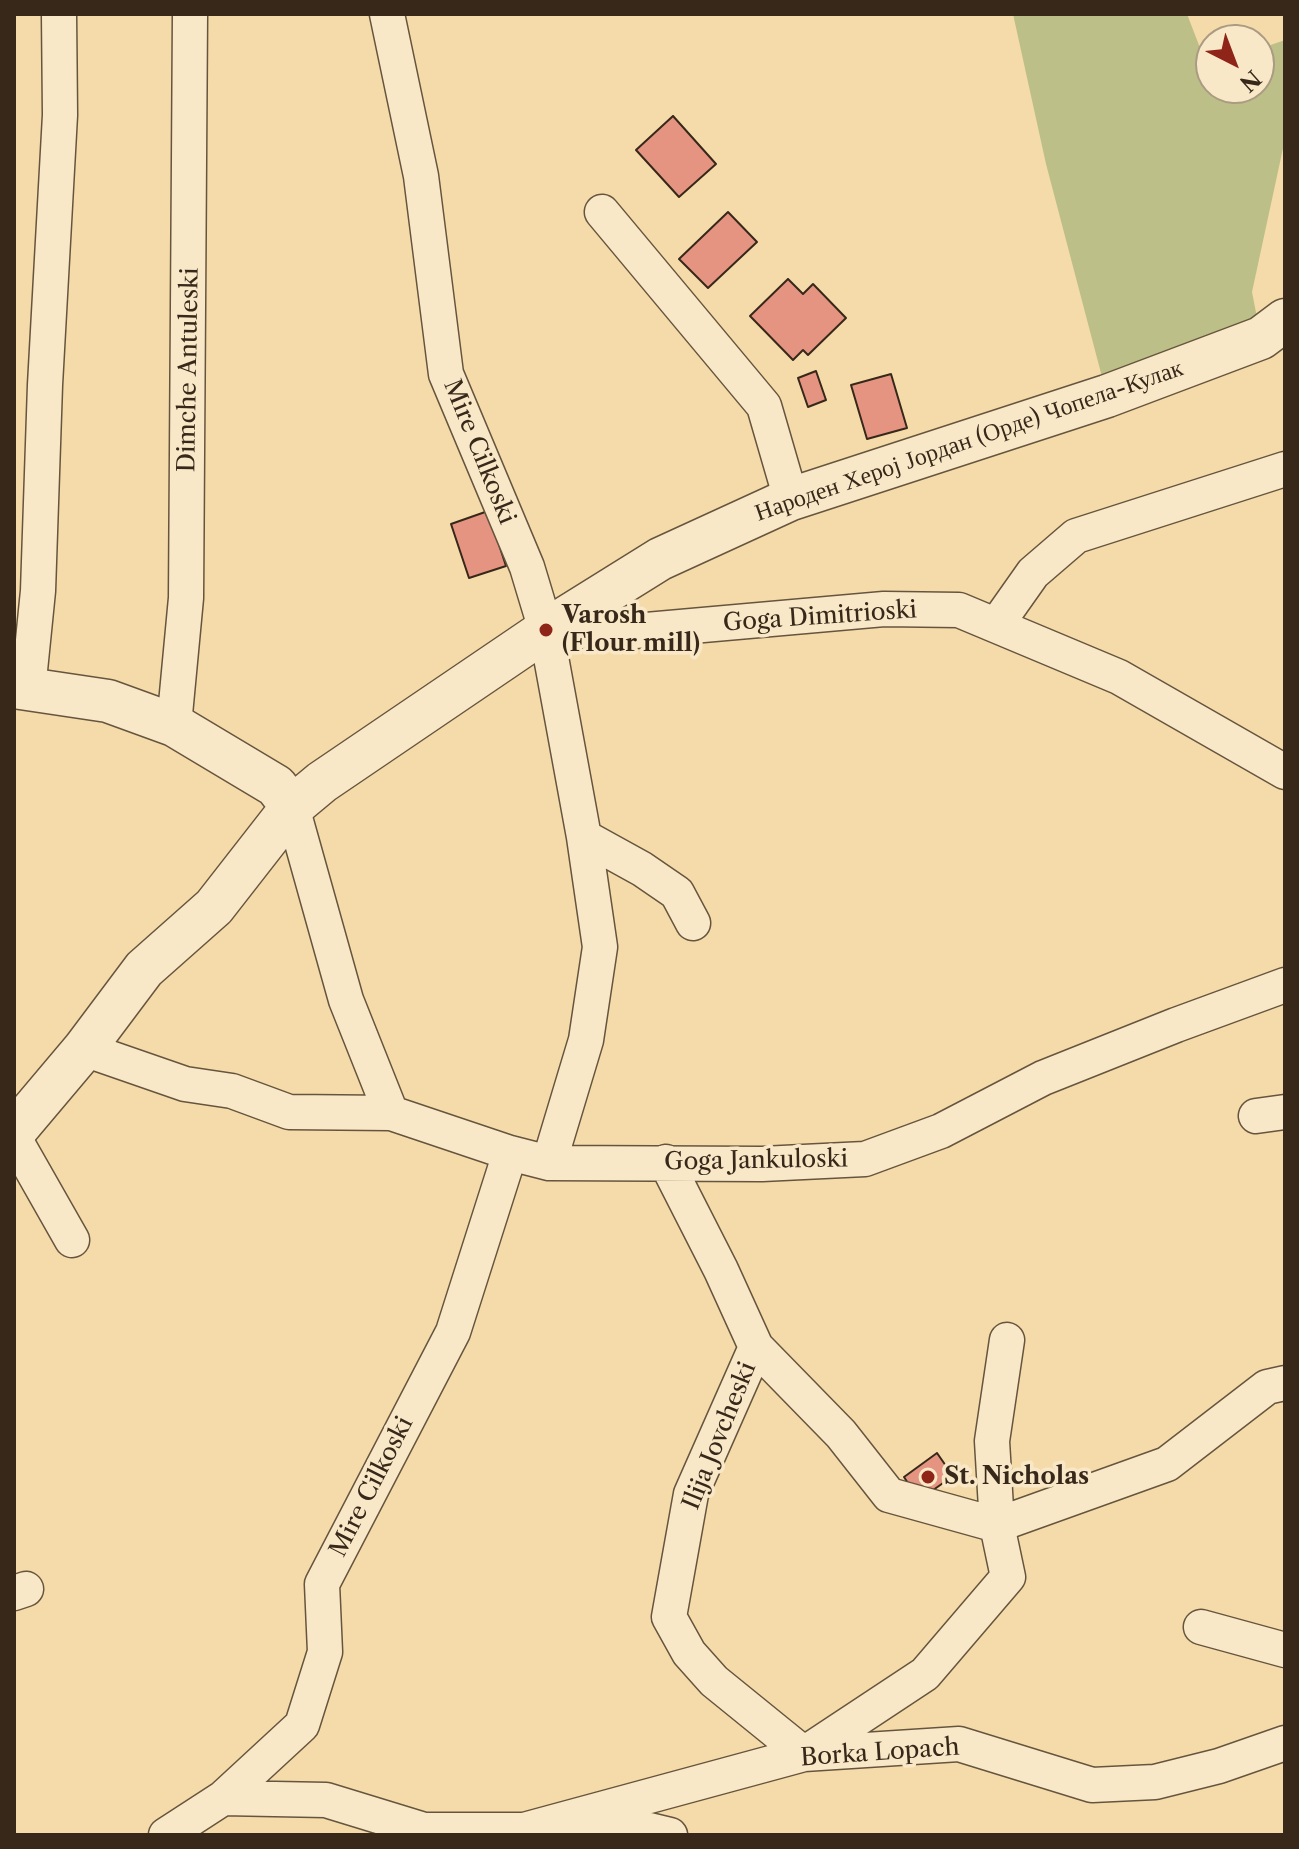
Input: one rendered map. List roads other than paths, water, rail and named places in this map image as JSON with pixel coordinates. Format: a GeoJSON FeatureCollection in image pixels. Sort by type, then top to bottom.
{"type":"FeatureCollection","features":[{"type":"Feature","properties":{"kind":"street"},"geometry":{"type":"LineString","coordinates":[[59,14],[60,115],[45,385],[38,591],[21,689],[108,701],[174,725],[276,786],[292,807],[346,1000],[391,1113]]}},
{"type":"Feature","properties":{"kind":"street","name":"Dimche Antuleski"},"geometry":{"type":"LineString","coordinates":[[174,725],[186,598],[190,14]]}},
{"type":"Feature","properties":{"kind":"street","name":"Mire Cilkoski"},"geometry":{"type":"LineString","coordinates":[[387,14],[421,176],[446,374],[527,567],[546,630],[584,837],[600,947],[586,1040],[549,1163]]}},
{"type":"Feature","properties":{"kind":"street"},"geometry":{"type":"LineString","coordinates":[[602,212],[764,406],[791,499]]}},
{"type":"Feature","properties":{"kind":"street","name":"Народен Херој Јордан (Орде) Чопела-Кулак"},"geometry":{"type":"LineString","coordinates":[[14,1132],[84,1049],[144,969],[214,907],[292,807],[322,782],[546,630],[660,559],[791,499],[1107,396],[1261,338],[1285,320]]}},
{"type":"Feature","properties":{"kind":"street"},"geometry":{"type":"LineString","coordinates":[[997,624],[1033,573],[1076,536],[1285,469]]}},
{"type":"Feature","properties":{"kind":"street","name":"Goga Dimitrioski"},"geometry":{"type":"LineString","coordinates":[[546,630],[635,631],[884,609],[959,610],[1119,677],[1285,772]]}},
{"type":"Feature","properties":{"kind":"street"},"geometry":{"type":"LineString","coordinates":[[584,837],[642,869],[677,893],[693,923]]}},
{"type":"Feature","properties":{"kind":"street","name":"Goga Jankuloski"},"geometry":{"type":"LineString","coordinates":[[84,1049],[185,1084],[232,1091],[289,1112],[391,1113],[549,1163],[762,1164],[865,1159],[941,1131],[1043,1078],[1285,985]]}},
{"type":"Feature","properties":{"kind":"street"},"geometry":{"type":"LineString","coordinates":[[14,1138],[72,1240]]}},
{"type":"Feature","properties":{"kind":"street","name":"Mire Cilkoski"},"geometry":{"type":"LineString","coordinates":[[223,1798],[302,1725],[325,1652],[322,1584],[453,1332],[510,1153]]}},
{"type":"Feature","properties":{"kind":"street","name":"Ilija Jovcheski"},"geometry":{"type":"LineString","coordinates":[[666,1162],[756,1347],[841,1434],[889,1495],[997,1525]]}},
{"type":"Feature","properties":{"kind":"street"},"geometry":{"type":"LineString","coordinates":[[804,1754],[925,1674],[1008,1577],[997,1525],[992,1441],[1007,1340]]}},
{"type":"Feature","properties":{"kind":"street","name":"Ilija Jovcheski"},"geometry":{"type":"LineString","coordinates":[[756,1347],[691,1494],[669,1617],[689,1653],[714,1681],[804,1754]]}},
{"type":"Feature","properties":{"kind":"street"},"geometry":{"type":"LineString","coordinates":[[997,1525],[1167,1464],[1267,1387],[1285,1383]]}},
{"type":"Feature","properties":{"kind":"street"},"geometry":{"type":"LineString","coordinates":[[1201,1627],[1285,1650]]}},
{"type":"Feature","properties":{"kind":"street","name":"Borka Lopach"},"geometry":{"type":"LineString","coordinates":[[223,1798],[326,1800],[424,1830],[524,1830],[605,1821],[804,1754],[959,1744],[1092,1785],[1155,1782],[1219,1766],[1285,1743]]}},
{"type":"Feature","properties":{"kind":"street"},"geometry":{"type":"LineString","coordinates":[[166,1835],[223,1798]]}},
{"type":"Feature","properties":{"kind":"street","name":"Borka Lopach"},"geometry":{"type":"LineString","coordinates":[[605,1821],[670,1835]]}},
{"type":"Feature","properties":{"kind":"place","name":"Varosh (Flour mill)"},"geometry":{"type":"Point","coordinates":[546,630]}},
{"type":"Feature","properties":{"kind":"place","name":"St. Nicholas"},"geometry":{"type":"Point","coordinates":[928,1477]}}]}
